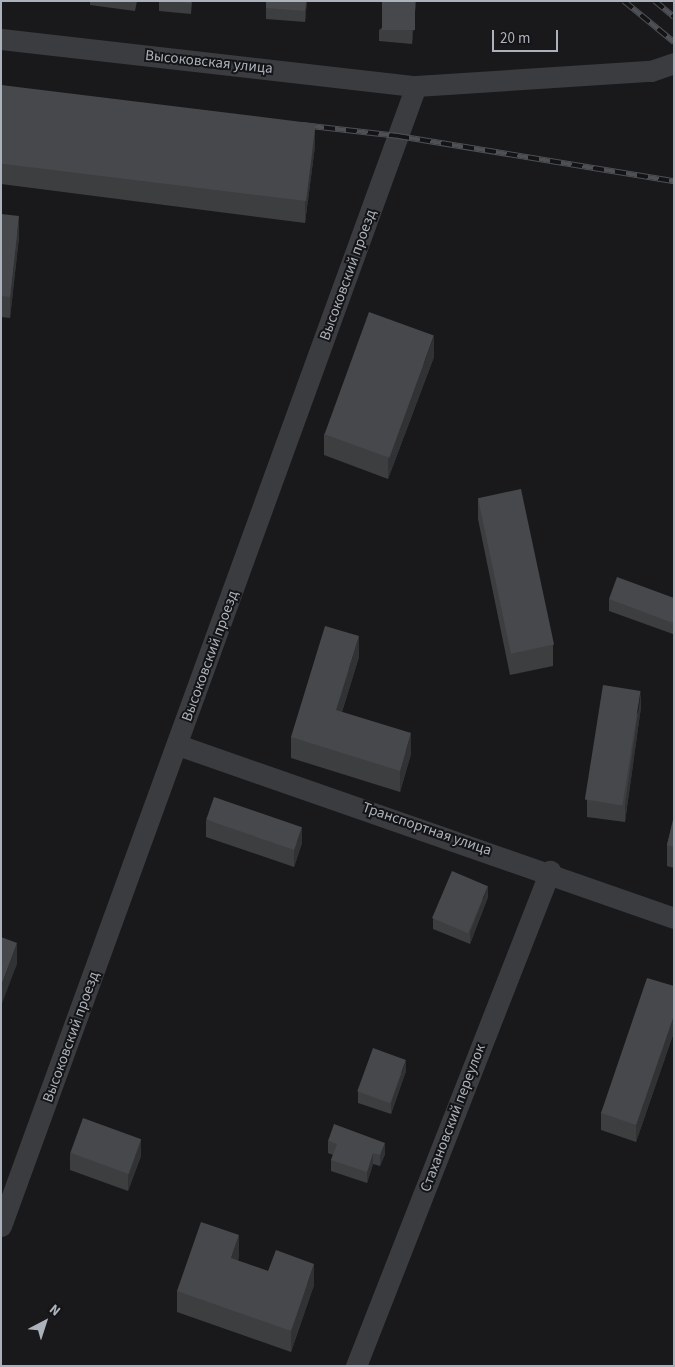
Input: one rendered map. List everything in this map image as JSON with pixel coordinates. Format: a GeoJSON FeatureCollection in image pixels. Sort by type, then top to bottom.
{"type":"FeatureCollection","features":[{"type":"Feature","properties":{"kind":"street","name":"Высоковская улица"},"geometry":{"type":"LineString","coordinates":[[1,39],[416,86],[651,71],[674,63]]}},
{"type":"Feature","properties":{"kind":"street","name":"Высоковский проезд"},"geometry":{"type":"LineString","coordinates":[[1,1226],[178,745],[416,86]]}},
{"type":"Feature","properties":{"kind":"street","name":"Транспортная улица"},"geometry":{"type":"LineString","coordinates":[[178,745],[550,871],[674,918]]}},
{"type":"Feature","properties":{"kind":"street","name":"Стахановский переулок"},"geometry":{"type":"LineString","coordinates":[[356,1366],[550,871]]}},
{"type":"Feature","properties":{"kind":"building"},"geometry":{"type":"Polygon","coordinates":[[[174,1],[191,1],[191,3],[174,1]]]}},
{"type":"Feature","properties":{"kind":"building"},"geometry":{"type":"Polygon","coordinates":[[[266,1],[306,1],[305,11],[266,8],[266,1]]]}},
{"type":"Feature","properties":{"kind":"building"},"geometry":{"type":"Polygon","coordinates":[[[382,1],[415,1],[415,30],[382,30],[382,1]]]}},
{"type":"Feature","properties":{"kind":"building"},"geometry":{"type":"Polygon","coordinates":[[[1,85],[316,124],[306,201],[1,164],[1,85]]]}},
{"type":"Feature","properties":{"kind":"building"},"geometry":{"type":"Polygon","coordinates":[[[1,214],[19,216],[10,297],[1,296],[1,214]]]}},
{"type":"Feature","properties":{"kind":"building"},"geometry":{"type":"Polygon","coordinates":[[[369,312],[434,336],[389,458],[325,434],[369,312]]]}},
{"type":"Feature","properties":{"kind":"building"},"geometry":{"type":"Polygon","coordinates":[[[521,489],[554,645],[511,654],[478,498],[521,489]]]}},
{"type":"Feature","properties":{"kind":"building"},"geometry":{"type":"Polygon","coordinates":[[[617,577],[674,598],[673,623],[609,599],[617,577]]]}},
{"type":"Feature","properties":{"kind":"building"},"geometry":{"type":"Polygon","coordinates":[[[325,626],[359,636],[336,710],[411,733],[400,771],[291,737],[325,626]]]}},
{"type":"Feature","properties":{"kind":"building"},"geometry":{"type":"Polygon","coordinates":[[[603,685],[641,691],[622,806],[585,800],[603,685]]]}},
{"type":"Feature","properties":{"kind":"building"},"geometry":{"type":"Polygon","coordinates":[[[214,797],[302,827],[294,850],[206,820],[214,797]]]}},
{"type":"Feature","properties":{"kind":"building"},"geometry":{"type":"Polygon","coordinates":[[[674,816],[674,847],[667,845],[674,816]]]}},
{"type":"Feature","properties":{"kind":"building"},"geometry":{"type":"Polygon","coordinates":[[[452,871],[488,886],[468,933],[432,918],[452,871]]]}},
{"type":"Feature","properties":{"kind":"building"},"geometry":{"type":"Polygon","coordinates":[[[1,937],[17,943],[1,986],[1,937]]]}},
{"type":"Feature","properties":{"kind":"building"},"geometry":{"type":"Polygon","coordinates":[[[647,978],[674,986],[674,1015],[636,1125],[601,1113],[647,978]]]}},
{"type":"Feature","properties":{"kind":"building"},"geometry":{"type":"Polygon","coordinates":[[[373,1048],[406,1060],[390,1103],[357,1091],[373,1048]]]}},
{"type":"Feature","properties":{"kind":"building"},"geometry":{"type":"Polygon","coordinates":[[[83,1118],[141,1139],[129,1174],[70,1153],[83,1118]]]}},
{"type":"Feature","properties":{"kind":"building"},"geometry":{"type":"Polygon","coordinates":[[[334,1124],[385,1143],[380,1155],[373,1153],[367,1172],[331,1160],[337,1144],[328,1141],[334,1124]]]}},
{"type":"Feature","properties":{"kind":"building"},"geometry":{"type":"Polygon","coordinates":[[[201,1222],[239,1235],[231,1258],[268,1271],[276,1250],[314,1264],[291,1331],[177,1291],[201,1222]]]}},
{"type":"Feature","properties":{"kind":"railway"},"geometry":{"type":"LineString","coordinates":[[624,1],[674,42]]}},
{"type":"Feature","properties":{"kind":"railway"},"geometry":{"type":"LineString","coordinates":[[655,1],[674,17]]}},
{"type":"Feature","properties":{"kind":"railway"},"geometry":{"type":"LineString","coordinates":[[302,125],[398,136],[674,181]]}}]}
